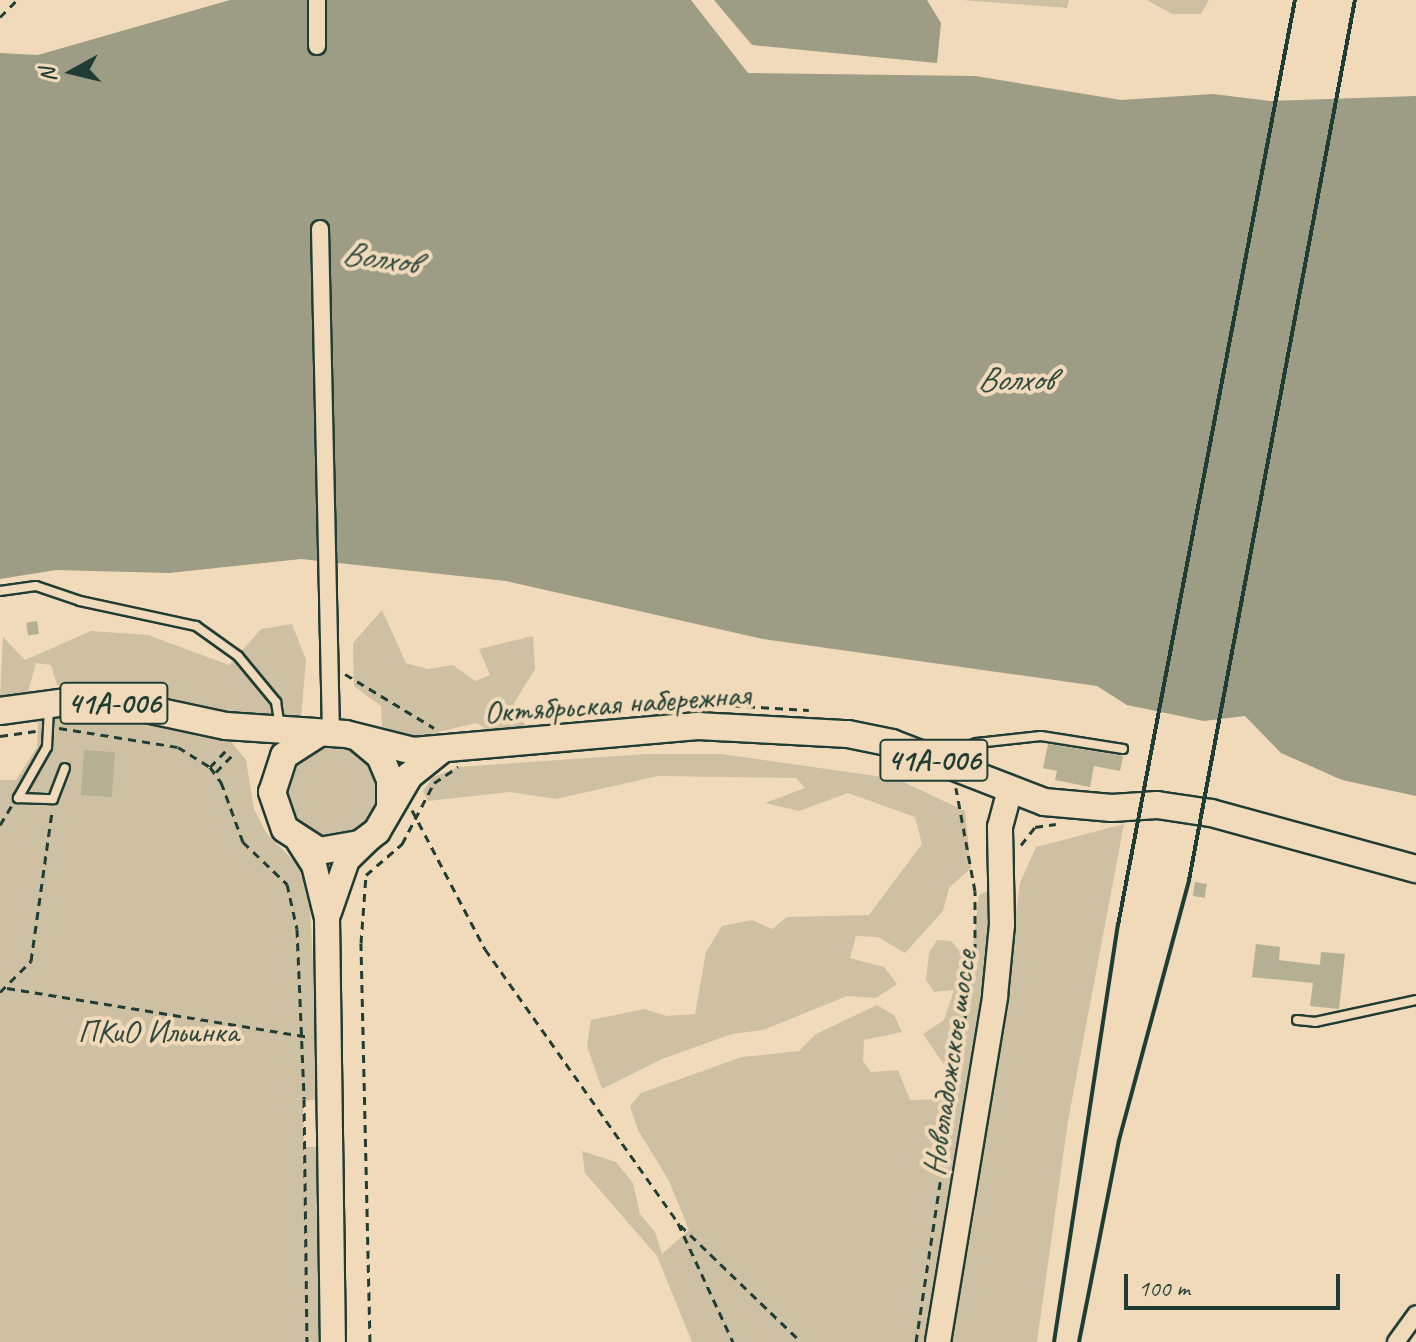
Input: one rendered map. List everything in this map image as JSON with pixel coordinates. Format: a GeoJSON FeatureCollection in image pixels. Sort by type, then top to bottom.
{"type":"FeatureCollection","features":[{"type":"Feature","properties":{"kind":"main road","name":"Октябрьская набережная"},"geometry":{"type":"LineString","coordinates":[[0,711],[48,717],[123,704],[234,737],[281,731],[323,733],[447,750],[698,726],[848,734],[892,743],[1009,793],[1076,806],[1157,805],[1211,813],[1416,869]]}},
{"type":"Feature","properties":{"kind":"main road"},"geometry":{"type":"LineString","coordinates":[[275,772],[298,742],[323,733]]}},
{"type":"Feature","properties":{"kind":"main road"},"geometry":{"type":"LineString","coordinates":[[234,737],[266,753],[275,772],[275,812],[314,865],[327,918],[333,1342]]}},
{"type":"Feature","properties":{"kind":"main road"},"geometry":{"type":"LineString","coordinates":[[361,740],[380,756],[394,798]]}},
{"type":"Feature","properties":{"kind":"main road"},"geometry":{"type":"LineString","coordinates":[[327,918],[347,860],[377,831],[394,798],[447,750]]}},
{"type":"Feature","properties":{"kind":"main road","name":"Новоладожское шоссе"},"geometry":{"type":"LineString","coordinates":[[938,1342],[995,996],[1002,925],[1000,827],[1009,793]]}},
{"type":"Feature","properties":{"kind":"main road"},"geometry":{"type":"LineString","coordinates":[[299,842],[340,851],[377,831]]}},
{"type":"Feature","properties":{"kind":"street"},"geometry":{"type":"LineString","coordinates":[[317,0],[317,46]]}},
{"type":"Feature","properties":{"kind":"street"},"geometry":{"type":"LineString","coordinates":[[320,229],[328,663],[323,733]]}},
{"type":"Feature","properties":{"kind":"street"},"geometry":{"type":"LineString","coordinates":[[1396,1342],[1416,1314]]}},
{"type":"Feature","properties":{"kind":"lane"},"geometry":{"type":"LineString","coordinates":[[0,591],[36,586],[80,601],[196,626],[238,656],[276,702],[281,731]]}},
{"type":"Feature","properties":{"kind":"lane"},"geometry":{"type":"LineString","coordinates":[[48,717],[47,747],[18,798],[53,799],[65,768]]}},
{"type":"Feature","properties":{"kind":"lane"},"geometry":{"type":"LineString","coordinates":[[936,761],[977,743],[1041,736],[1123,749]]}},
{"type":"Feature","properties":{"kind":"lane"},"geometry":{"type":"LineString","coordinates":[[1297,1020],[1315,1022],[1416,1000]]}},
{"type":"Feature","properties":{"kind":"path"},"geometry":{"type":"LineString","coordinates":[[0,17],[17,0]]}},
{"type":"Feature","properties":{"kind":"path"},"geometry":{"type":"LineString","coordinates":[[328,663],[447,750],[418,820],[402,844],[366,875],[361,973],[370,1342]]}},
{"type":"Feature","properties":{"kind":"path"},"geometry":{"type":"LineString","coordinates":[[0,736],[48,717],[178,747],[216,772],[243,842],[290,893],[301,1035],[307,1342]]}},
{"type":"Feature","properties":{"kind":"path"},"geometry":{"type":"LineString","coordinates":[[210,767],[234,737]]}},
{"type":"Feature","properties":{"kind":"path"},"geometry":{"type":"LineString","coordinates":[[216,772],[234,737]]}},
{"type":"Feature","properties":{"kind":"path"},"geometry":{"type":"LineString","coordinates":[[916,1342],[975,951],[975,891],[955,785]]}},
{"type":"Feature","properties":{"kind":"path"},"geometry":{"type":"LineString","coordinates":[[0,825],[18,798]]}},
{"type":"Feature","properties":{"kind":"path"},"geometry":{"type":"LineString","coordinates":[[394,798],[418,820],[485,949],[678,1223],[733,1342]]}},
{"type":"Feature","properties":{"kind":"path"},"geometry":{"type":"LineString","coordinates":[[0,992],[31,961],[53,799]]}},
{"type":"Feature","properties":{"kind":"path"},"geometry":{"type":"LineString","coordinates":[[999,866],[1012,866],[1022,841],[1035,827],[1061,824]]}},
{"type":"Feature","properties":{"kind":"path"},"geometry":{"type":"LineString","coordinates":[[7,988],[329,1040]]}},
{"type":"Feature","properties":{"kind":"path"},"geometry":{"type":"LineString","coordinates":[[678,1223],[801,1342]]}},
{"type":"Feature","properties":{"kind":"green space"},"geometry":{"type":"Polygon","coordinates":[[[962,0],[1069,0],[1067,8],[962,0]]]}},
{"type":"Feature","properties":{"kind":"green space"},"geometry":{"type":"Polygon","coordinates":[[[1147,0],[1209,0],[1201,14],[1172,14],[1147,0]]]}},
{"type":"Feature","properties":{"kind":"green space"},"geometry":{"type":"Polygon","coordinates":[[[382,610],[406,663],[428,669],[453,665],[475,681],[490,675],[479,649],[533,636],[535,669],[514,703],[529,732],[493,732],[476,723],[414,738],[382,727],[381,706],[354,686],[353,643],[382,610]]]}},
{"type":"Feature","properties":{"kind":"green space"},"geometry":{"type":"Polygon","coordinates":[[[292,624],[306,660],[301,718],[235,717],[82,692],[57,685],[51,665],[36,663],[27,696],[0,699],[3,637],[25,660],[91,631],[148,635],[229,665],[261,629],[292,624]]]}},
{"type":"Feature","properties":{"kind":"green space","name":"ПКиО Ильинка"},"geometry":{"type":"Polygon","coordinates":[[[72,717],[171,724],[229,739],[246,760],[254,809],[267,834],[299,866],[309,886],[320,1099],[303,1101],[304,1147],[321,1147],[322,1342],[0,1342],[0,780],[16,780],[37,747],[38,721],[72,717]]]}},
{"type":"Feature","properties":{"kind":"green space"},"geometry":{"type":"Polygon","coordinates":[[[332,744],[350,748],[366,758],[376,774],[380,792],[376,810],[366,826],[350,836],[332,840],[314,836],[298,826],[288,810],[284,792],[288,774],[298,758],[314,748],[332,744]]]}},
{"type":"Feature","properties":{"kind":"green space"},"geometry":{"type":"Polygon","coordinates":[[[646,754],[721,754],[897,779],[965,811],[971,868],[949,888],[943,911],[905,953],[878,937],[856,936],[850,958],[884,967],[897,984],[876,998],[847,996],[763,1030],[732,1034],[662,1059],[602,1089],[587,1046],[591,1020],[644,1009],[667,1016],[695,1014],[706,952],[722,926],[752,920],[772,929],[787,917],[869,915],[922,844],[915,817],[848,793],[799,811],[765,803],[805,788],[796,778],[658,776],[556,799],[510,792],[428,801],[423,791],[433,777],[459,767],[646,754]]]}},
{"type":"Feature","properties":{"kind":"green space"},"geometry":{"type":"Polygon","coordinates":[[[1124,824],[1068,1121],[1037,1342],[951,1342],[974,1216],[1020,883],[1036,847],[1124,824]]]}},
{"type":"Feature","properties":{"kind":"green space"},"geometry":{"type":"Polygon","coordinates":[[[987,891],[990,945],[926,1342],[692,1342],[657,1256],[585,1173],[582,1151],[616,1162],[633,1183],[640,1214],[655,1232],[662,1254],[689,1230],[669,1181],[638,1130],[630,1106],[641,1093],[742,1057],[799,1051],[816,1034],[877,1005],[894,1015],[902,1032],[864,1040],[863,1061],[871,1072],[898,1070],[910,1100],[946,1099],[953,1078],[923,1034],[944,1020],[954,990],[934,992],[926,980],[929,953],[937,940],[951,941],[960,951],[973,946],[979,895],[987,891]]]}},
{"type":"Feature","properties":{"kind":"water","name":"Волхов"},"geometry":{"type":"Polygon","coordinates":[[[230,0],[691,0],[748,73],[975,76],[1121,100],[1213,94],[1270,101],[1416,96],[1416,796],[1342,780],[1281,753],[1245,716],[1204,721],[1127,705],[1097,686],[763,639],[506,581],[301,559],[169,573],[56,570],[0,579],[0,53],[38,55],[230,0]]]}},
{"type":"Feature","properties":{"kind":"water"},"geometry":{"type":"Polygon","coordinates":[[[714,0],[927,0],[941,23],[937,63],[752,45],[714,0]]]}},
{"type":"Feature","properties":{"kind":"building"},"geometry":{"type":"Polygon","coordinates":[[[37,621],[39,634],[28,636],[26,623],[37,621]]]}},
{"type":"Feature","properties":{"kind":"building"},"geometry":{"type":"Polygon","coordinates":[[[1048,744],[1123,756],[1120,771],[1094,766],[1090,787],[1055,780],[1057,771],[1043,768],[1048,744]]]}},
{"type":"Feature","properties":{"kind":"building"},"geometry":{"type":"Polygon","coordinates":[[[84,750],[115,752],[112,797],[81,795],[84,750]]]}},
{"type":"Feature","properties":{"kind":"building"},"geometry":{"type":"Polygon","coordinates":[[[1195,882],[1207,884],[1205,898],[1193,896],[1195,882]]]}},
{"type":"Feature","properties":{"kind":"building"},"geometry":{"type":"Polygon","coordinates":[[[1256,944],[1280,947],[1279,960],[1320,965],[1321,952],[1345,954],[1339,1009],[1310,1006],[1313,983],[1252,977],[1256,944]]]}},
{"type":"Feature","properties":{"kind":"railway"},"geometry":{"type":"LineString","coordinates":[[1054,1342],[1118,925],[1295,0]]}},
{"type":"Feature","properties":{"kind":"railway"},"geometry":{"type":"LineString","coordinates":[[1079,1342],[1119,1140],[1189,880],[1355,0]]}}]}
